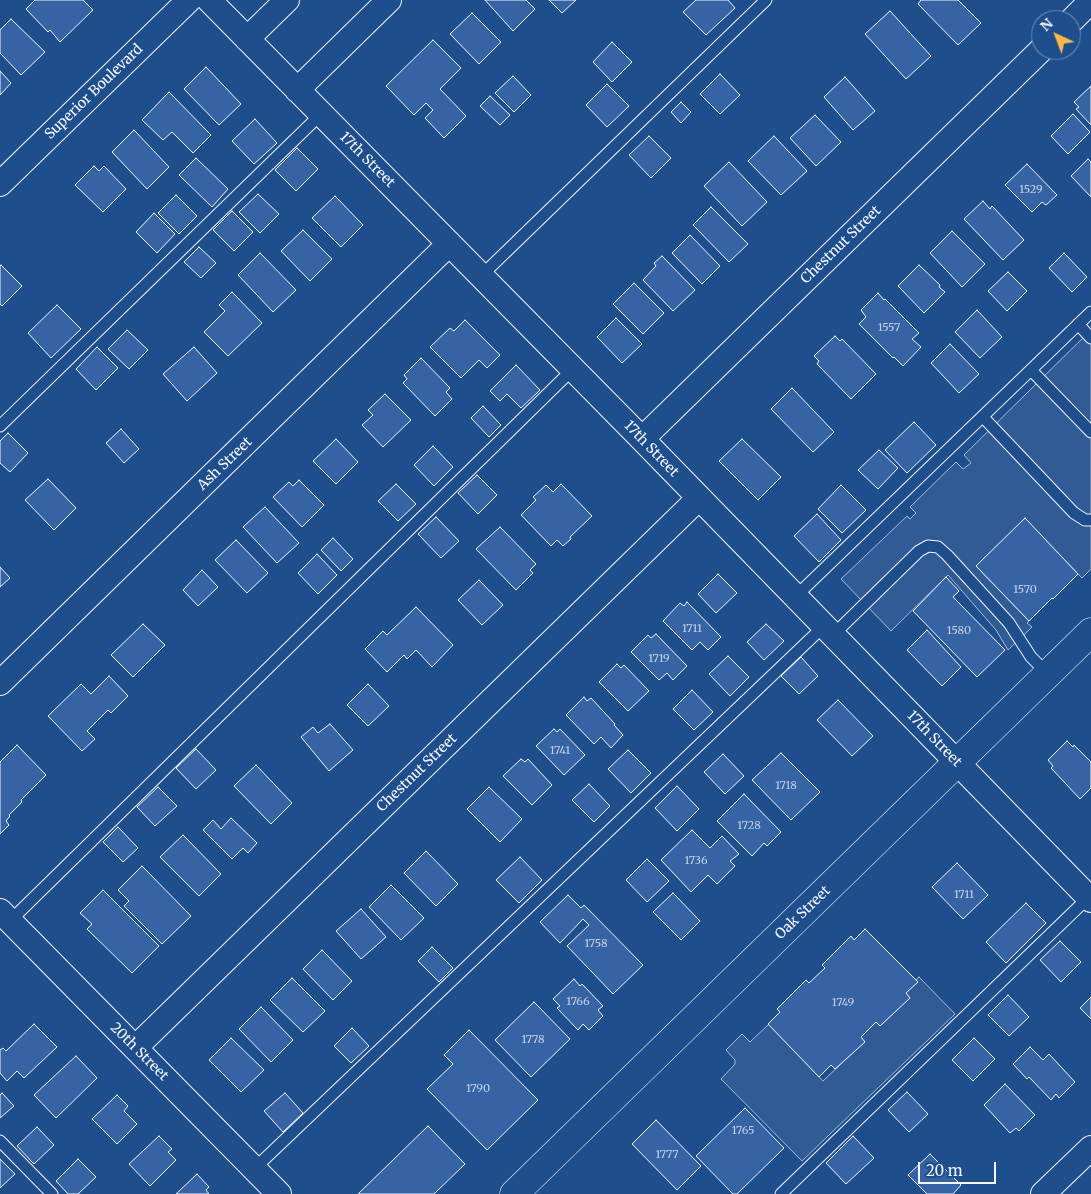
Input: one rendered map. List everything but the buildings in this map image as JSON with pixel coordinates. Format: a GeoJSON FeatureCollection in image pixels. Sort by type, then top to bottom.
{"type":"FeatureCollection","features":[{"type":"Feature","properties":{"kind":"street","name":"Superior Boulevard"},"geometry":{"type":"LineString","coordinates":[[0,184],[189,0]]}},
{"type":"Feature","properties":{"kind":"street","name":"17th Street"},"geometry":{"type":"LineString","coordinates":[[208,0],[642,439],[1090,898]]}},
{"type":"Feature","properties":{"kind":"street"},"geometry":{"type":"LineString","coordinates":[[247,39],[287,0]]}},
{"type":"Feature","properties":{"kind":"street"},"geometry":{"type":"LineString","coordinates":[[297,90],[389,0]]}},
{"type":"Feature","properties":{"kind":"street"},"geometry":{"type":"LineString","coordinates":[[1081,11],[1091,1]]}},
{"type":"Feature","properties":{"kind":"street","name":"Chestnut Street"},"geometry":{"type":"LineString","coordinates":[[642,439],[1031,60]]}},
{"type":"Feature","properties":{"kind":"street","name":"Ash Street"},"geometry":{"type":"LineString","coordinates":[[0,683],[449,244]]}},
{"type":"Feature","properties":{"kind":"street","name":"Chestnut Street"},"geometry":{"type":"LineString","coordinates":[[135,1048],[699,498]]}},
{"type":"Feature","properties":{"kind":"street","name":"Oak Street"},"geometry":{"type":"LineString","coordinates":[[514,1194],[1091,632]]}},
{"type":"Feature","properties":{"kind":"street","name":"20th Street"},"geometry":{"type":"LineString","coordinates":[[5,916],[279,1194]]}},
{"type":"Feature","properties":{"kind":"street"},"geometry":{"type":"LineString","coordinates":[[1044,1194],[1091,1148]]}},
{"type":"Feature","properties":{"kind":"lane"},"geometry":{"type":"LineString","coordinates":[[481,276],[766,0]]}},
{"type":"Feature","properties":{"kind":"lane"},"geometry":{"type":"LineString","coordinates":[[0,426],[321,114]]}},
{"type":"Feature","properties":{"kind":"lane"},"geometry":{"type":"LineString","coordinates":[[795,597],[1091,312]]}},
{"type":"Feature","properties":{"kind":"lane"},"geometry":{"type":"LineString","coordinates":[[1078,324],[1091,338]]}},
{"type":"Feature","properties":{"kind":"lane"},"geometry":{"type":"LineString","coordinates":[[5,916],[573,369]]}},
{"type":"Feature","properties":{"kind":"lane"},"geometry":{"type":"LineString","coordinates":[[1031,370],[1091,432]]}},
{"type":"Feature","properties":{"kind":"lane"},"geometry":{"type":"LineString","coordinates":[[983,417],[1074,513],[1085,520],[1091,520]]}},
{"type":"Feature","properties":{"kind":"lane"},"geometry":{"type":"LineString","coordinates":[[254,1169],[828,631],[919,551],[928,546],[938,547],[947,555],[1008,622],[1030,656],[1048,674]]}},
{"type":"Feature","properties":{"kind":"lane"},"geometry":{"type":"LineString","coordinates":[[781,1194],[1090,898]]}},
{"type":"Feature","properties":{"kind":"lane"},"geometry":{"type":"LineString","coordinates":[[0,1141],[52,1194]]}},
{"type":"Feature","properties":{"kind":"shaded area"},"geometry":{"type":"Polygon","coordinates":[[[1091,330],[1091,569],[1082,578],[1025,519],[976,566],[1029,621],[1027,623],[1032,627],[1008,650],[996,630],[948,575],[891,631],[841,579],[907,516],[910,519],[916,513],[910,507],[956,462],[963,469],[971,463],[964,455],[1091,330]]]}},
{"type":"Feature","properties":{"kind":"shaded area"},"geometry":{"type":"Polygon","coordinates":[[[919,977],[955,1014],[802,1161],[721,1079],[735,1064],[735,1060],[726,1050],[742,1034],[750,1042],[769,1024],[823,1081],[864,1042],[861,1037],[876,1022],[880,1026],[909,998],[906,993],[917,982],[916,980],[919,977]]]}}]}
